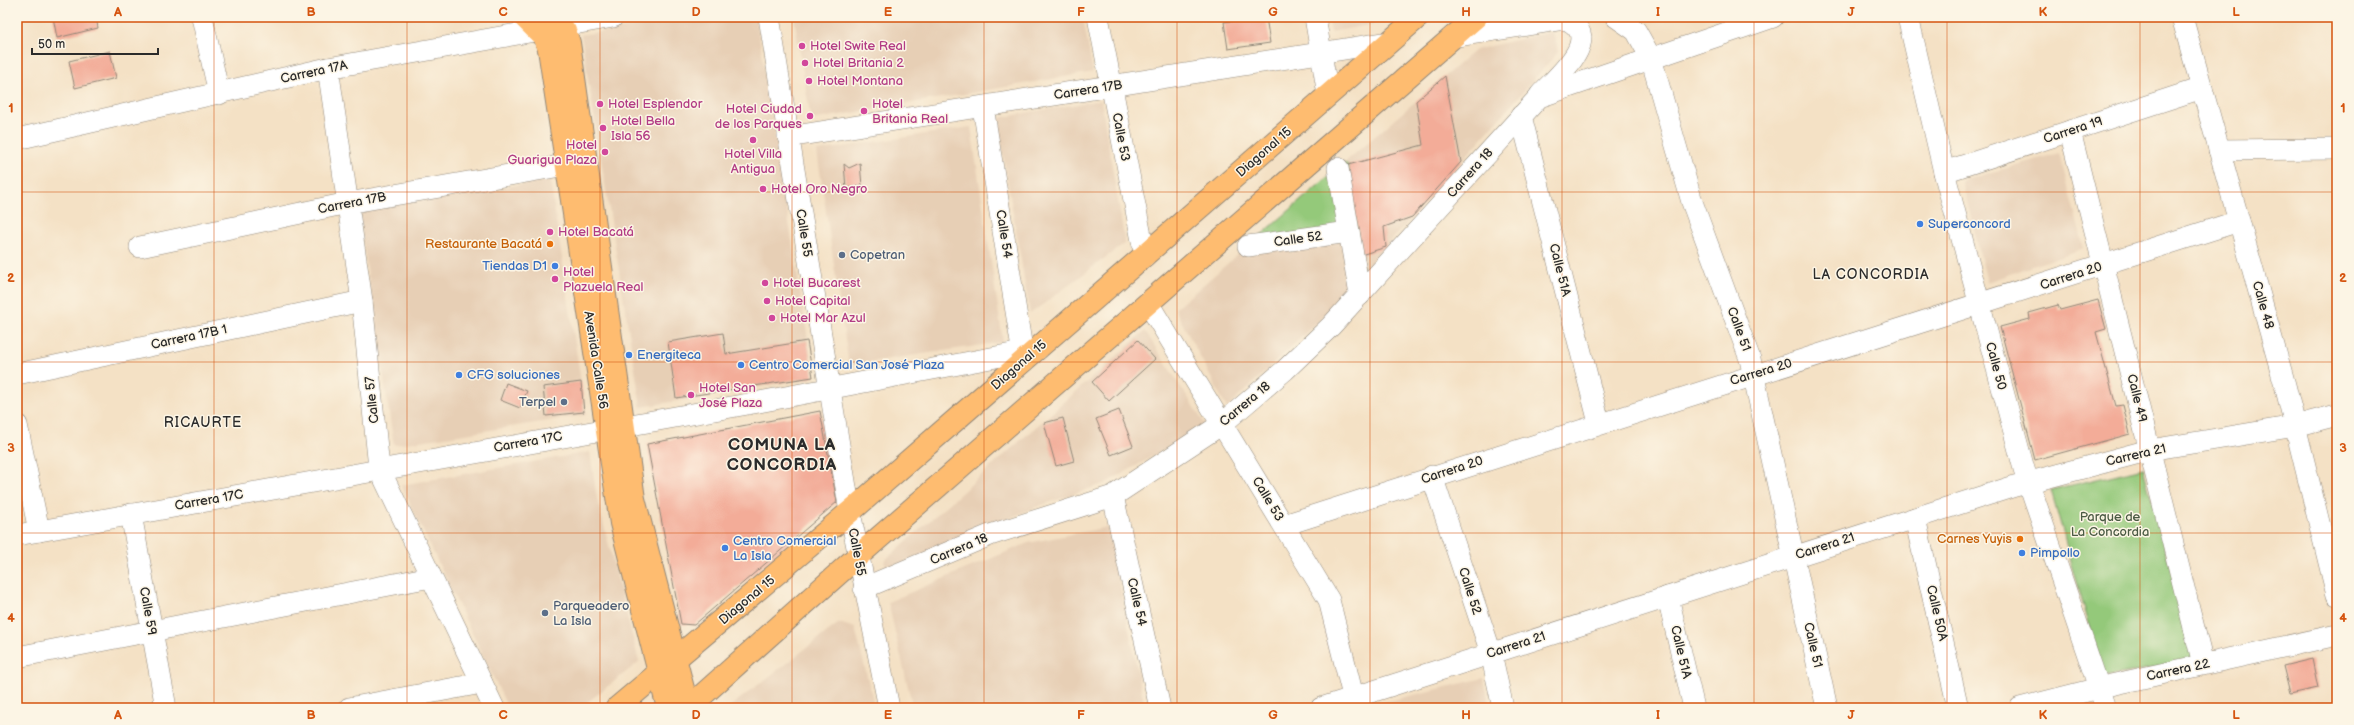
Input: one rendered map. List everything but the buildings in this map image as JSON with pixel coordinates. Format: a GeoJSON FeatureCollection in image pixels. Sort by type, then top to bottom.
{"type":"FeatureCollection","features":[{"type":"Feature","properties":{"kind":"main road","name":"Diagonal 15"},"geometry":{"type":"LineString","coordinates":[[617,708],[850,512],[1028,354],[1145,256],[1418,17]]}},
{"type":"Feature","properties":{"kind":"main road"},"geometry":{"type":"LineString","coordinates":[[688,708],[858,556],[1476,17]]}},
{"type":"Feature","properties":{"kind":"main road","name":"Avenida Calle 56"},"geometry":{"type":"LineString","coordinates":[[544,22],[545,38],[549,49],[566,165],[614,427],[638,521],[667,667],[668,708]]}},
{"type":"Feature","properties":{"kind":"main road","name":"Avenida Calle 56"},"geometry":{"type":"LineString","coordinates":[[544,22],[568,43],[614,427]]}},
{"type":"Feature","properties":{"kind":"main road","name":"Avenida Calle 56"},"geometry":{"type":"LineString","coordinates":[[667,667],[688,708]]}},
{"type":"Feature","properties":{"kind":"street"},"geometry":{"type":"LineString","coordinates":[[202,17],[219,94]]}},
{"type":"Feature","properties":{"kind":"street","name":"Carrera 17A"},"geometry":{"type":"LineString","coordinates":[[17,139],[328,68],[544,22],[613,17]]}},
{"type":"Feature","properties":{"kind":"street","name":"Calle 55"},"geometry":{"type":"LineString","coordinates":[[769,17],[850,512],[889,708]]}},
{"type":"Feature","properties":{"kind":"street","name":"Calle 53"},"geometry":{"type":"LineString","coordinates":[[1098,17],[1145,256]]}},
{"type":"Feature","properties":{"kind":"street"},"geometry":{"type":"LineString","coordinates":[[1315,17],[1328,95]]}},
{"type":"Feature","properties":{"kind":"street","name":"Calle 51"},"geometry":{"type":"LineString","coordinates":[[1616,17],[1636,31],[1651,58],[1692,202],[1744,339],[1754,373],[1827,708]]}},
{"type":"Feature","properties":{"kind":"street","name":"Carrera 18"},"geometry":{"type":"LineString","coordinates":[[1539,97],[1773,17]]}},
{"type":"Feature","properties":{"kind":"street","name":"Calle 50"},"geometry":{"type":"LineString","coordinates":[[1908,17],[1944,172],[2028,482],[2106,708]]}},
{"type":"Feature","properties":{"kind":"street","name":"Calle 48"},"geometry":{"type":"LineString","coordinates":[[2182,17],[2296,426],[2337,595]]}},
{"type":"Feature","properties":{"kind":"street"},"geometry":{"type":"LineString","coordinates":[[1452,37],[1571,18]]}},
{"type":"Feature","properties":{"kind":"street","name":"Carrera 18"},"geometry":{"type":"LineString","coordinates":[[864,588],[990,535],[1113,496],[1157,469],[1222,424],[1285,370],[1360,295],[1578,52],[1582,42],[1578,27],[1571,18]]}},
{"type":"Feature","properties":{"kind":"street","name":"Carrera 17B"},"geometry":{"type":"LineString","coordinates":[[788,137],[1389,42]]}},
{"type":"Feature","properties":{"kind":"street","name":"Calle 57"},"geometry":{"type":"LineString","coordinates":[[328,68],[362,301],[379,468],[494,708]]}},
{"type":"Feature","properties":{"kind":"street","name":"Carrera 19"},"geometry":{"type":"LineString","coordinates":[[1944,172],[2202,88]]}},
{"type":"Feature","properties":{"kind":"street","name":"Calle 54"},"geometry":{"type":"LineString","coordinates":[[983,106],[1028,354]]}},
{"type":"Feature","properties":{"kind":"street","name":"Calle 51A"},"geometry":{"type":"LineString","coordinates":[[1521,116],[1599,423]]}},
{"type":"Feature","properties":{"kind":"street","name":"Calle 49"},"geometry":{"type":"LineString","coordinates":[[2070,131],[2203,664]]}},
{"type":"Feature","properties":{"kind":"street"},"geometry":{"type":"LineString","coordinates":[[2219,150],[2337,149]]}},
{"type":"Feature","properties":{"kind":"street","name":"Carrera 17B"},"geometry":{"type":"LineString","coordinates":[[140,247],[348,203],[566,165]]}},
{"type":"Feature","properties":{"kind":"street"},"geometry":{"type":"LineString","coordinates":[[1338,168],[1360,295]]}},
{"type":"Feature","properties":{"kind":"street","name":"Carrera 20"},"geometry":{"type":"LineString","coordinates":[[1284,524],[1754,373],[2104,266],[2239,221]]}},
{"type":"Feature","properties":{"kind":"street","name":"Calle 52"},"geometry":{"type":"LineString","coordinates":[[1248,246],[1349,232]]}},
{"type":"Feature","properties":{"kind":"street","name":"Carrera 17B 1"},"geometry":{"type":"LineString","coordinates":[[17,374],[362,301]]}},
{"type":"Feature","properties":{"kind":"street","name":"Calle 53"},"geometry":{"type":"LineString","coordinates":[[1148,303],[1329,600],[1355,702]]}},
{"type":"Feature","properties":{"kind":"street","name":"Carrera 17C"},"geometry":{"type":"LineString","coordinates":[[17,535],[379,468],[1028,354]]}},
{"type":"Feature","properties":{"kind":"street","name":"Carrera 21"},"geometry":{"type":"LineString","coordinates":[[1321,708],[1355,702],[1491,653],[2028,482],[2150,450],[2296,426],[2337,415]]}},
{"type":"Feature","properties":{"kind":"street"},"geometry":{"type":"LineString","coordinates":[[17,426],[39,531]]}},
{"type":"Feature","properties":{"kind":"street","name":"Calle 52"},"geometry":{"type":"LineString","coordinates":[[1432,476],[1491,653],[1503,708]]}},
{"type":"Feature","properties":{"kind":"street","name":"Calle 54"},"geometry":{"type":"LineString","coordinates":[[1113,496],[1160,708]]}},
{"type":"Feature","properties":{"kind":"street","name":"Calle 59"},"geometry":{"type":"LineString","coordinates":[[131,514],[166,708]]}},
{"type":"Feature","properties":{"kind":"street","name":"Calle 50A"},"geometry":{"type":"LineString","coordinates":[[1915,518],[1958,708]]}},
{"type":"Feature","properties":{"kind":"street"},"geometry":{"type":"LineString","coordinates":[[17,657],[431,577]]}},
{"type":"Feature","properties":{"kind":"street","name":"Calle 51A"},"geometry":{"type":"LineString","coordinates":[[1668,596],[1694,708]]}},
{"type":"Feature","properties":{"kind":"street","name":"Carrera 22"},"geometry":{"type":"LineString","coordinates":[[2020,708],[2100,687],[2337,635]]}},
{"type":"Feature","properties":{"kind":"street"},"geometry":{"type":"LineString","coordinates":[[349,708],[482,683]]}},
{"type":"Feature","properties":{"kind":"shaded area"},"geometry":{"type":"Polygon","coordinates":[[[690,17],[756,17],[814,378],[641,407],[581,35],[690,17]]]}},
{"type":"Feature","properties":{"kind":"shaded area"},"geometry":{"type":"Polygon","coordinates":[[[794,17],[1083,17],[1093,72],[811,120],[794,17]]]}},
{"type":"Feature","properties":{"kind":"shaded area"},"geometry":{"type":"Polygon","coordinates":[[[1328,17],[1382,17],[1374,24],[1331,32],[1328,17]]]}},
{"type":"Feature","properties":{"kind":"shaded area"},"geometry":{"type":"Polygon","coordinates":[[[1552,31],[1559,51],[1330,310],[1227,408],[1175,309],[1475,50],[1552,31]]]}},
{"type":"Feature","properties":{"kind":"shaded area"},"geometry":{"type":"Polygon","coordinates":[[[1101,100],[1125,243],[1030,314],[997,118],[1101,100]]]}},
{"type":"Feature","properties":{"kind":"shaded area"},"geometry":{"type":"Polygon","coordinates":[[[971,127],[1003,342],[849,365],[817,151],[971,127]]]}},
{"type":"Feature","properties":{"kind":"shaded area"},"geometry":{"type":"Polygon","coordinates":[[[2059,153],[2084,248],[1987,282],[1962,181],[2059,153]]]}},
{"type":"Feature","properties":{"kind":"shaded area"},"geometry":{"type":"Polygon","coordinates":[[[550,180],[586,415],[394,445],[358,210],[550,180]]]}},
{"type":"Feature","properties":{"kind":"shaded area"},"geometry":{"type":"Polygon","coordinates":[[[1145,331],[1206,426],[1106,483],[1033,508],[888,570],[884,561],[1145,331]]]}},
{"type":"Feature","properties":{"kind":"shaded area","name":"Parqueadero La Isla"},"geometry":{"type":"Polygon","coordinates":[[[590,452],[597,499],[639,662],[580,708],[508,708],[401,485],[590,452]]]}},
{"type":"Feature","properties":{"kind":"shaded area"},"geometry":{"type":"Polygon","coordinates":[[[1108,527],[1145,708],[913,708],[888,602],[1028,543],[1108,527]]]}},
{"type":"Feature","properties":{"kind":"shaded area"},"geometry":{"type":"Polygon","coordinates":[[[839,623],[855,628],[875,708],[728,708],[839,623]]]}},
{"type":"Feature","properties":{"kind":"shaded area"},"geometry":{"type":"Polygon","coordinates":[[[1484,678],[1490,708],[1373,708],[1372,705],[1484,678]]]}},
{"type":"Feature","properties":{"kind":"green space"},"geometry":{"type":"Polygon","coordinates":[[[1345,162],[1348,165],[1363,273],[1342,239],[1244,250],[1345,162]]]}},
{"type":"Feature","properties":{"kind":"green space","name":"Parque de La Concordia"},"geometry":{"type":"Polygon","coordinates":[[[2143,468],[2196,660],[2104,677],[2051,490],[2143,468]]]}},
{"type":"Feature","properties":{"kind":"place","name":"Hotel Swite Real"},"geometry":{"type":"Point","coordinates":[802,46]}},
{"type":"Feature","properties":{"kind":"place","name":"Hotel Britania 2"},"geometry":{"type":"Point","coordinates":[805,63]}},
{"type":"Feature","properties":{"kind":"place","name":"Hotel Montana"},"geometry":{"type":"Point","coordinates":[809,81]}},
{"type":"Feature","properties":{"kind":"place","name":"Hotel Esplendor"},"geometry":{"type":"Point","coordinates":[600,104]}},
{"type":"Feature","properties":{"kind":"place","name":"Hotel Britania Real"},"geometry":{"type":"Point","coordinates":[864,111]}},
{"type":"Feature","properties":{"kind":"place","name":"Hotel Ciudad de los Parques"},"geometry":{"type":"Point","coordinates":[810,116]}},
{"type":"Feature","properties":{"kind":"place","name":"Hotel Bella Isla 56"},"geometry":{"type":"Point","coordinates":[603,128]}},
{"type":"Feature","properties":{"kind":"place","name":"Hotel Villa Antigua"},"geometry":{"type":"Point","coordinates":[753,140]}},
{"type":"Feature","properties":{"kind":"place","name":"Hotel Guarigua Plaza"},"geometry":{"type":"Point","coordinates":[605,152]}},
{"type":"Feature","properties":{"kind":"place","name":"Hotel Oro Negro"},"geometry":{"type":"Point","coordinates":[763,189]}},
{"type":"Feature","properties":{"kind":"place","name":"Superconcord"},"geometry":{"type":"Point","coordinates":[1920,224]}},
{"type":"Feature","properties":{"kind":"place","name":"Hotel Bacatá"},"geometry":{"type":"Point","coordinates":[550,232]}},
{"type":"Feature","properties":{"kind":"place","name":"Restaurante Bacatá"},"geometry":{"type":"Point","coordinates":[550,244]}},
{"type":"Feature","properties":{"kind":"place","name":"Copetran"},"geometry":{"type":"Point","coordinates":[842,255]}},
{"type":"Feature","properties":{"kind":"place","name":"Tiendas D1"},"geometry":{"type":"Point","coordinates":[555,266]}},
{"type":"Feature","properties":{"kind":"place","name":"Hotel Plazuela Real"},"geometry":{"type":"Point","coordinates":[555,279]}},
{"type":"Feature","properties":{"kind":"place","name":"Hotel Bucarest"},"geometry":{"type":"Point","coordinates":[765,283]}},
{"type":"Feature","properties":{"kind":"place","name":"Hotel Capital"},"geometry":{"type":"Point","coordinates":[767,301]}},
{"type":"Feature","properties":{"kind":"place","name":"Hotel Mar Azul"},"geometry":{"type":"Point","coordinates":[772,318]}},
{"type":"Feature","properties":{"kind":"place","name":"Energiteca"},"geometry":{"type":"Point","coordinates":[629,355]}},
{"type":"Feature","properties":{"kind":"place","name":"Centro Comercial San José Plaza"},"geometry":{"type":"Point","coordinates":[741,365]}},
{"type":"Feature","properties":{"kind":"place","name":"CFG soluciones"},"geometry":{"type":"Point","coordinates":[459,375]}},
{"type":"Feature","properties":{"kind":"place","name":"Hotel San José Plaza"},"geometry":{"type":"Point","coordinates":[691,395]}},
{"type":"Feature","properties":{"kind":"place","name":"Terpel"},"geometry":{"type":"Point","coordinates":[564,402]}},
{"type":"Feature","properties":{"kind":"place","name":"Carnes Yuyis"},"geometry":{"type":"Point","coordinates":[2020,539]}},
{"type":"Feature","properties":{"kind":"place","name":"Centro Comercial La Isla"},"geometry":{"type":"Point","coordinates":[725,548]}},
{"type":"Feature","properties":{"kind":"place","name":"Pimpollo"},"geometry":{"type":"Point","coordinates":[2022,553]}},
{"type":"Feature","properties":{"kind":"place","name":"Parqueadero La Isla"},"geometry":{"type":"Point","coordinates":[545,613]}},
{"type":"Feature","properties":{"kind":"district","name":"LA CONCORDIA"},"geometry":{"type":"Point","coordinates":[1871,274]}},
{"type":"Feature","properties":{"kind":"district","name":"RICAURTE"},"geometry":{"type":"Point","coordinates":[203,422]}},
{"type":"Feature","properties":{"kind":"district","name":"COMUNA LA CONCORDIA"},"geometry":{"type":"Point","coordinates":[782,455]}}]}
